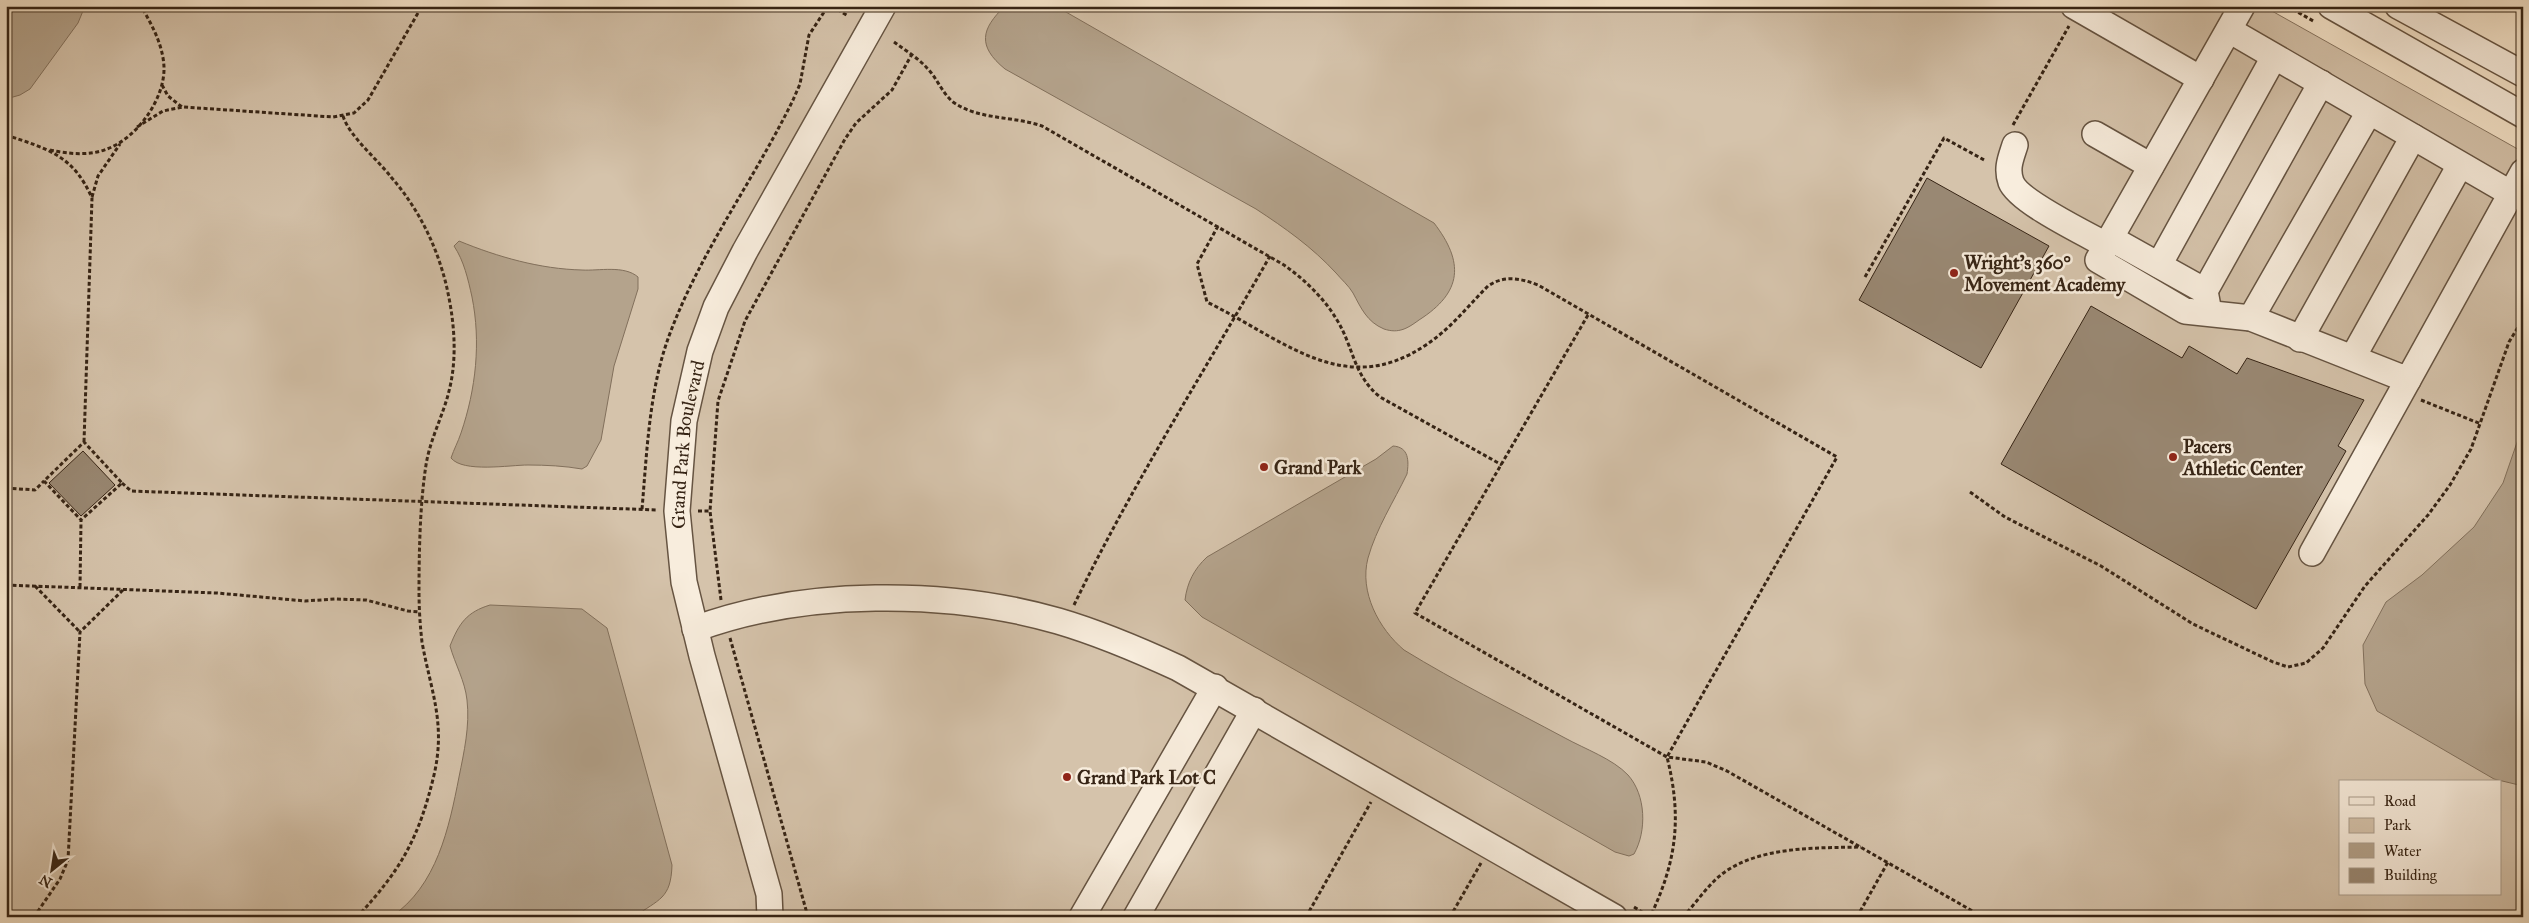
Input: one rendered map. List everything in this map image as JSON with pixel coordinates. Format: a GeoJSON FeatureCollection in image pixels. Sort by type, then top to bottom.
{"type":"FeatureCollection","features":[{"type":"Feature","properties":{"kind":"street","name":"Grand Park Boulevard"},"geometry":{"type":"LineString","coordinates":[[770,917],[769,894],[695,629],[684,582],[678,511],[684,421],[709,323],[745,251],[883,6]]}},
{"type":"Feature","properties":{"kind":"street"},"geometry":{"type":"LineString","coordinates":[[2074,6],[2201,79]]}},
{"type":"Feature","properties":{"kind":"street"},"geometry":{"type":"LineString","coordinates":[[2105,248],[2242,6]]}},
{"type":"Feature","properties":{"kind":"street"},"geometry":{"type":"LineString","coordinates":[[2331,6],[2523,115]]}},
{"type":"Feature","properties":{"kind":"street"},"geometry":{"type":"LineString","coordinates":[[2398,6],[2523,74]]}},
{"type":"Feature","properties":{"kind":"street"},"geometry":{"type":"LineString","coordinates":[[2229,30],[2510,193]]}},
{"type":"Feature","properties":{"kind":"street"},"geometry":{"type":"LineString","coordinates":[[2158,265],[2274,56]]}},
{"type":"Feature","properties":{"kind":"street"},"geometry":{"type":"LineString","coordinates":[[2016,145],[2008,168],[2012,184],[2028,200],[2105,248],[2185,311],[2207,302],[2321,84]]}},
{"type":"Feature","properties":{"kind":"street"},"geometry":{"type":"LineString","coordinates":[[2251,318],[2369,112]]}},
{"type":"Feature","properties":{"kind":"street"},"geometry":{"type":"LineString","coordinates":[[2096,134],[2151,166]]}},
{"type":"Feature","properties":{"kind":"street"},"geometry":{"type":"LineString","coordinates":[[2300,339],[2413,137]]}},
{"type":"Feature","properties":{"kind":"street"},"geometry":{"type":"LineString","coordinates":[[2353,357],[2460,165]]}},
{"type":"Feature","properties":{"kind":"street"},"geometry":{"type":"LineString","coordinates":[[2312,553],[2523,172]]}},
{"type":"Feature","properties":{"kind":"street"},"geometry":{"type":"LineString","coordinates":[[2105,248],[2158,265],[2207,302],[2300,339],[2353,357],[2408,380]]}},
{"type":"Feature","properties":{"kind":"street"},"geometry":{"type":"LineString","coordinates":[[695,629],[725,618],[783,606],[869,599],[906,599],[982,605],[1058,621],[1101,635],[1178,668],[1215,687],[1614,917]]}},
{"type":"Feature","properties":{"kind":"street"},"geometry":{"type":"LineString","coordinates":[[1082,917],[1215,687]]}},
{"type":"Feature","properties":{"kind":"street"},"geometry":{"type":"LineString","coordinates":[[1136,917],[1254,710]]}},
{"type":"Feature","properties":{"kind":"path"},"geometry":{"type":"LineString","coordinates":[[6,488],[35,490],[84,442],[92,198],[95,185],[104,165],[151,109],[162,84],[163,57],[157,38],[141,6]]}},
{"type":"Feature","properties":{"kind":"path"},"geometry":{"type":"LineString","coordinates":[[137,127],[163,111],[183,107],[343,116],[359,110],[368,100],[422,6]]}},
{"type":"Feature","properties":{"kind":"path"},"geometry":{"type":"LineString","coordinates":[[832,6],[848,16]]}},
{"type":"Feature","properties":{"kind":"path"},"geometry":{"type":"LineString","coordinates":[[894,42],[912,54],[927,68],[947,97],[959,105],[986,114],[1015,118],[1042,126],[1270,256],[1296,273],[1324,302],[1338,321],[1357,366],[1369,388],[1380,397],[1502,465]]}},
{"type":"Feature","properties":{"kind":"path"},"geometry":{"type":"LineString","coordinates":[[808,917],[725,618],[710,511],[718,401],[745,321],[850,132],[862,116],[886,98],[912,54]]}},
{"type":"Feature","properties":{"kind":"path"},"geometry":{"type":"LineString","coordinates":[[162,84],[168,96],[183,107]]}},
{"type":"Feature","properties":{"kind":"path"},"geometry":{"type":"LineString","coordinates":[[343,116],[353,133],[391,176],[420,217],[435,248],[450,302],[454,341],[450,390],[428,455],[424,501],[420,612],[422,643],[438,710],[439,739],[434,774],[422,815],[407,854],[387,882],[357,917]]}},
{"type":"Feature","properties":{"kind":"path"},"geometry":{"type":"LineString","coordinates":[[6,135],[47,150],[70,154],[107,150],[124,139]]}},
{"type":"Feature","properties":{"kind":"path"},"geometry":{"type":"LineString","coordinates":[[1865,277],[1944,138],[1986,161]]}},
{"type":"Feature","properties":{"kind":"path"},"geometry":{"type":"LineString","coordinates":[[47,150],[76,168],[92,198]]}},
{"type":"Feature","properties":{"kind":"path"},"geometry":{"type":"LineString","coordinates":[[1218,226],[1197,264],[1207,302],[1236,316],[1314,360],[1342,367],[1383,365],[1425,345],[1459,318],[1488,286],[1504,278],[1516,278],[1538,285],[1837,457],[1667,757],[1676,806],[1675,845],[1668,874],[1650,917]]}},
{"type":"Feature","properties":{"kind":"path"},"geometry":{"type":"LineString","coordinates":[[1072,608],[1095,563],[1270,256]]}},
{"type":"Feature","properties":{"kind":"path"},"geometry":{"type":"LineString","coordinates":[[1588,315],[1415,614],[1667,757],[1706,762],[1722,768],[1983,917]]}},
{"type":"Feature","properties":{"kind":"path"},"geometry":{"type":"LineString","coordinates":[[1970,492],[2005,517],[2101,566],[2193,624],[2272,662],[2288,667],[2306,663],[2323,648],[2365,586],[2428,515],[2450,485],[2471,449],[2509,342],[2523,319]]}},
{"type":"Feature","properties":{"kind":"path"},"geometry":{"type":"LineString","coordinates":[[84,442],[131,491],[710,511]]}},
{"type":"Feature","properties":{"kind":"path"},"geometry":{"type":"LineString","coordinates":[[44,481],[81,520],[80,587]]}},
{"type":"Feature","properties":{"kind":"path"},"geometry":{"type":"LineString","coordinates":[[81,520],[122,482]]}},
{"type":"Feature","properties":{"kind":"path"},"geometry":{"type":"LineString","coordinates":[[6,585],[217,593],[305,601],[335,599],[366,600],[408,612],[420,612]]}},
{"type":"Feature","properties":{"kind":"path"},"geometry":{"type":"LineString","coordinates":[[36,586],[80,632]]}},
{"type":"Feature","properties":{"kind":"path"},"geometry":{"type":"LineString","coordinates":[[34,917],[60,879],[68,860],[80,632],[124,589]]}},
{"type":"Feature","properties":{"kind":"path"},"geometry":{"type":"LineString","coordinates":[[1306,917],[1382,784]]}},
{"type":"Feature","properties":{"kind":"path"},"geometry":{"type":"LineString","coordinates":[[1450,917],[1490,846]]}},
{"type":"Feature","properties":{"kind":"path"},"geometry":{"type":"LineString","coordinates":[[1683,917],[1714,881],[1744,863],[1803,848],[1862,847]]}},
{"type":"Feature","properties":{"kind":"path"},"geometry":{"type":"LineString","coordinates":[[1857,917],[1888,862]]}},
{"type":"Feature","properties":{"kind":"green space","name":"Grand Park"},"geometry":{"type":"Polygon","coordinates":[[[6,6],[2263,6],[2523,152],[2523,917],[6,917],[6,6]]]}},
{"type":"Feature","properties":{"kind":"water"},"geometry":{"type":"Polygon","coordinates":[[[6,6],[85,6],[78,23],[30,89],[20,95],[6,99],[6,6]]]}},
{"type":"Feature","properties":{"kind":"water"},"geometry":{"type":"Polygon","coordinates":[[[1005,6],[1055,6],[1059,8],[1434,223],[1444,237],[1454,263],[1454,276],[1451,287],[1444,299],[1434,309],[1403,329],[1394,331],[1384,329],[1373,323],[1365,314],[1353,293],[1327,264],[1308,246],[1277,223],[1256,209],[1005,69],[990,53],[986,45],[986,38],[991,22],[1005,6]]]}},
{"type":"Feature","properties":{"kind":"water"},"geometry":{"type":"Polygon","coordinates":[[[459,241],[504,257],[535,265],[566,269],[611,269],[626,271],[638,277],[638,289],[614,366],[601,440],[587,466],[582,469],[535,465],[476,467],[457,463],[451,458],[466,416],[476,365],[475,314],[463,264],[454,246],[459,241]]]}},
{"type":"Feature","properties":{"kind":"water"},"geometry":{"type":"Polygon","coordinates":[[[2523,425],[2523,786],[2494,779],[2377,711],[2365,684],[2363,645],[2386,602],[2422,575],[2474,527],[2503,483],[2523,425]]]}},
{"type":"Feature","properties":{"kind":"water"},"geometry":{"type":"Polygon","coordinates":[[[1393,446],[1402,449],[1407,456],[1407,474],[1376,536],[1368,558],[1366,571],[1369,597],[1379,621],[1404,650],[1464,684],[1607,759],[1622,769],[1634,783],[1643,813],[1641,835],[1634,854],[1629,856],[1615,852],[1202,617],[1185,600],[1187,588],[1192,577],[1198,566],[1207,557],[1376,459],[1393,446]]]}},
{"type":"Feature","properties":{"kind":"water"},"geometry":{"type":"Polygon","coordinates":[[[490,605],[582,609],[607,628],[672,865],[666,892],[657,902],[634,917],[391,917],[407,904],[420,889],[430,873],[445,836],[463,758],[468,719],[466,693],[450,646],[465,620],[475,611],[490,605]]]}},
{"type":"Feature","properties":{"kind":"building","name":"Wright's 360° Movement Academy"},"geometry":{"type":"Polygon","coordinates":[[[1927,178],[2049,246],[1981,368],[1859,300],[1927,178]]]}},
{"type":"Feature","properties":{"kind":"building","name":"Pacers Athletic Center"},"geometry":{"type":"Polygon","coordinates":[[[2091,306],[2182,358],[2189,346],[2237,374],[2247,358],[2364,400],[2338,446],[2346,451],[2256,609],[2001,464],[2091,306]]]}},
{"type":"Feature","properties":{"kind":"building"},"geometry":{"type":"Polygon","coordinates":[[[83,451],[115,485],[81,516],[49,483],[83,451]]]}},
{"type":"Feature","properties":{"kind":"place","name":"Wright's 360° Movement Academy"},"geometry":{"type":"Point","coordinates":[1954,273]}},
{"type":"Feature","properties":{"kind":"place","name":"Pacers Athletic Center"},"geometry":{"type":"Point","coordinates":[2173,457]}},
{"type":"Feature","properties":{"kind":"place","name":"Grand Park"},"geometry":{"type":"Point","coordinates":[1264,467]}},
{"type":"Feature","properties":{"kind":"place","name":"Grand Park Lot C"},"geometry":{"type":"Point","coordinates":[1067,777]}}]}
